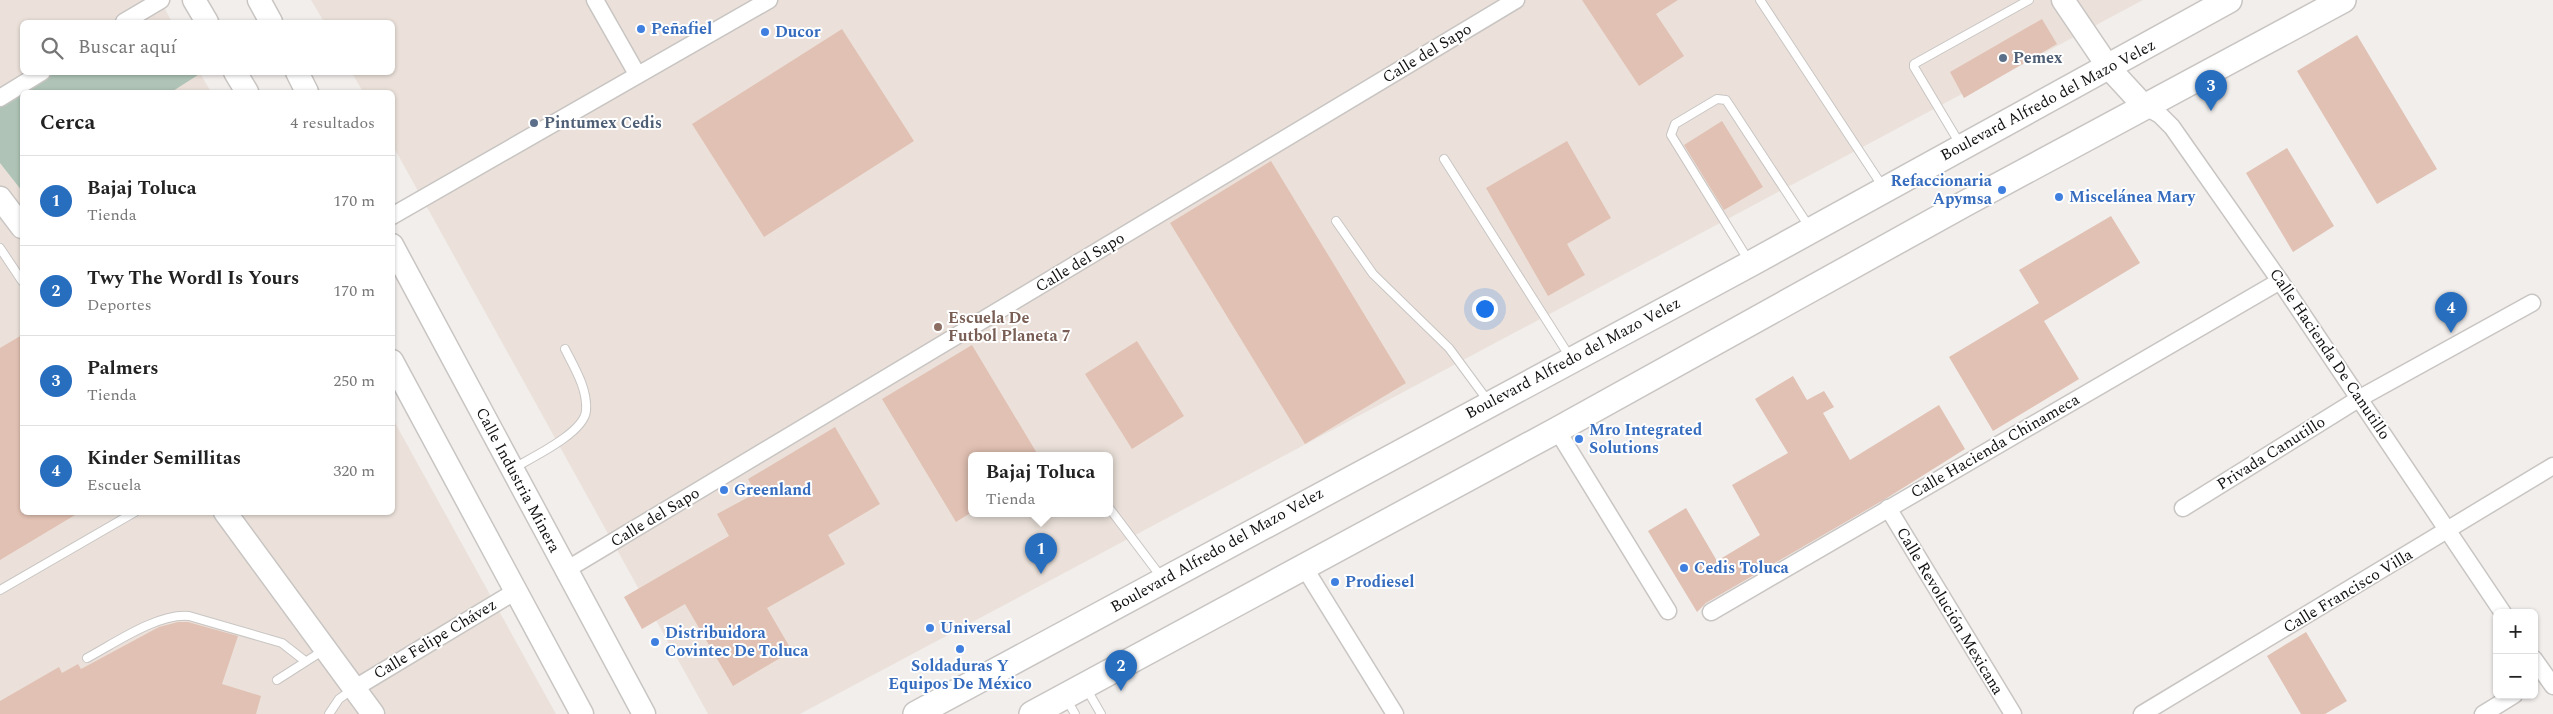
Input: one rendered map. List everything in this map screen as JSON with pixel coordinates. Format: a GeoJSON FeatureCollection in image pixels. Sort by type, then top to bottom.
{"type":"FeatureCollection","features":[{"type":"Feature","properties":{"kind":"main road"},"geometry":{"type":"LineString","coordinates":[[194,0],[206,20]]}},
{"type":"Feature","properties":{"kind":"main road"},"geometry":{"type":"LineString","coordinates":[[259,0],[270,20]]}},
{"type":"Feature","properties":{"kind":"main road"},"geometry":{"type":"LineString","coordinates":[[2063,0],[2109,68],[2144,106]]}},
{"type":"Feature","properties":{"kind":"main road","name":"Boulevard Alfredo del Mazo Velez"},"geometry":{"type":"LineString","coordinates":[[916,714],[1750,264],[1961,146],[2109,68],[2229,0]]}},
{"type":"Feature","properties":{"kind":"main road"},"geometry":{"type":"LineString","coordinates":[[1032,714],[1075,698],[1304,567],[1557,430],[2144,106],[2343,0]]}},
{"type":"Feature","properties":{"kind":"main road"},"geometry":{"type":"LineString","coordinates":[[237,75],[246,90]]}},
{"type":"Feature","properties":{"kind":"main road"},"geometry":{"type":"LineString","coordinates":[[298,75],[306,90]]}},
{"type":"Feature","properties":{"kind":"main road"},"geometry":{"type":"LineString","coordinates":[[0,198],[20,224]]}},
{"type":"Feature","properties":{"kind":"main road","name":"Calle Industria Minera"},"geometry":{"type":"LineString","coordinates":[[395,251],[644,714]]}},
{"type":"Feature","properties":{"kind":"main road"},"geometry":{"type":"LineString","coordinates":[[395,367],[582,714]]}},
{"type":"Feature","properties":{"kind":"main road"},"geometry":{"type":"LineString","coordinates":[[227,515],[373,714]]}},
{"type":"Feature","properties":{"kind":"street"},"geometry":{"type":"LineString","coordinates":[[127,20],[161,0]]}},
{"type":"Feature","properties":{"kind":"street"},"geometry":{"type":"LineString","coordinates":[[595,0],[637,74]]}},
{"type":"Feature","properties":{"kind":"street"},"geometry":{"type":"LineString","coordinates":[[395,214],[769,0]]}},
{"type":"Feature","properties":{"kind":"street","name":"Calle del Sapo"},"geometry":{"type":"LineString","coordinates":[[566,570],[1516,0]]}},
{"type":"Feature","properties":{"kind":"street"},"geometry":{"type":"LineString","coordinates":[[0,98],[37,75]]}},
{"type":"Feature","properties":{"kind":"street","name":"Calle Hacienda De Canutillo"},"geometry":{"type":"LineString","coordinates":[[2144,106],[2160,116],[2172,127],[2360,398],[2500,609]]}},
{"type":"Feature","properties":{"kind":"street","name":"Calle Hacienda Chinameca"},"geometry":{"type":"LineString","coordinates":[[1710,612],[2280,281]]}},
{"type":"Feature","properties":{"kind":"street","name":"Privada Canutillo"},"geometry":{"type":"LineString","coordinates":[[2183,508],[2360,398],[2532,303]]}},
{"type":"Feature","properties":{"kind":"street"},"geometry":{"type":"LineString","coordinates":[[1557,430],[1668,611]]}},
{"type":"Feature","properties":{"kind":"street","name":"Calle Francisco Villa"},"geometry":{"type":"LineString","coordinates":[[2142,714],[2553,466]]}},
{"type":"Feature","properties":{"kind":"street","name":"Calle Revolución Mexicana"},"geometry":{"type":"LineString","coordinates":[[1888,508],[2013,714]]}},
{"type":"Feature","properties":{"kind":"street"},"geometry":{"type":"LineString","coordinates":[[1304,567],[1395,714]]}},
{"type":"Feature","properties":{"kind":"street","name":"Calle Felipe Chávez"},"geometry":{"type":"LineString","coordinates":[[355,688],[516,591]]}},
{"type":"Feature","properties":{"kind":"street"},"geometry":{"type":"LineString","coordinates":[[2538,664],[2547,679]]}},
{"type":"Feature","properties":{"kind":"street"},"geometry":{"type":"LineString","coordinates":[[2483,714],[2507,699]]}},
{"type":"Feature","properties":{"kind":"lane"},"geometry":{"type":"LineString","coordinates":[[1760,0],[1884,189]]}},
{"type":"Feature","properties":{"kind":"lane"},"geometry":{"type":"LineString","coordinates":[[1961,146],[1914,64],[2029,0]]}},
{"type":"Feature","properties":{"kind":"lane"},"geometry":{"type":"LineString","coordinates":[[1750,264],[1670,135],[1675,124],[1717,99],[1726,100],[1811,230]]}},
{"type":"Feature","properties":{"kind":"lane"},"geometry":{"type":"LineString","coordinates":[[1444,159],[1571,359]]}},
{"type":"Feature","properties":{"kind":"lane"},"geometry":{"type":"LineString","coordinates":[[1336,221],[1373,274],[1448,348],[1490,403]]}},
{"type":"Feature","properties":{"kind":"lane"},"geometry":{"type":"LineString","coordinates":[[0,248],[20,278]]}},
{"type":"Feature","properties":{"kind":"lane"},"geometry":{"type":"LineString","coordinates":[[512,469],[565,438],[580,424],[586,412],[585,393],[565,349]]}},
{"type":"Feature","properties":{"kind":"lane"},"geometry":{"type":"LineString","coordinates":[[1113,513],[1163,580]]}},
{"type":"Feature","properties":{"kind":"lane"},"geometry":{"type":"LineString","coordinates":[[0,590],[130,515]]}},
{"type":"Feature","properties":{"kind":"lane"},"geometry":{"type":"LineString","coordinates":[[87,658],[163,619],[177,615],[189,616],[282,643],[305,661]]}},
{"type":"Feature","properties":{"kind":"lane"},"geometry":{"type":"LineString","coordinates":[[277,680],[324,649]]}},
{"type":"Feature","properties":{"kind":"lane"},"geometry":{"type":"LineString","coordinates":[[329,714],[339,699],[355,688]]}},
{"type":"Feature","properties":{"kind":"lane"},"geometry":{"type":"LineString","coordinates":[[1075,698],[1101,714]]}},
{"type":"Feature","properties":{"kind":"shaded area"},"geometry":{"type":"Polygon","coordinates":[[[0,0],[160,0],[171,20],[20,20],[20,75],[201,75],[210,90],[20,90],[20,515],[395,515],[395,423],[556,714],[0,714],[0,0]]]}},
{"type":"Feature","properties":{"kind":"shaded area"},"geometry":{"type":"Polygon","coordinates":[[[311,0],[2143,0],[1992,81],[1990,79],[800,714],[708,714],[395,150],[395,90],[362,90],[353,75],[395,75],[395,20],[323,20],[311,0]]]}},
{"type":"Feature","properties":{"kind":"green space"},"geometry":{"type":"Polygon","coordinates":[[[49,75],[198,75],[175,90],[25,90],[49,75]]]}},
{"type":"Feature","properties":{"kind":"green space"},"geometry":{"type":"Polygon","coordinates":[[[20,93],[20,188],[0,163],[0,106],[20,93]]]}},
{"type":"Feature","properties":{"kind":"building"},"geometry":{"type":"Polygon","coordinates":[[[1582,0],[1678,0],[1656,14],[1684,56],[1639,86],[1582,0]]]}},
{"type":"Feature","properties":{"kind":"building","name":"Pemex"},"geometry":{"type":"Polygon","coordinates":[[[2042,19],[2057,44],[1964,98],[1950,72],[2042,19]]]}},
{"type":"Feature","properties":{"kind":"building"},"geometry":{"type":"Polygon","coordinates":[[[842,29],[914,141],[764,237],[692,124],[842,29]]]}},
{"type":"Feature","properties":{"kind":"building"},"geometry":{"type":"Polygon","coordinates":[[[2357,35],[2437,169],[2377,204],[2297,71],[2357,35]]]}},
{"type":"Feature","properties":{"kind":"building"},"geometry":{"type":"Polygon","coordinates":[[[1722,121],[1763,187],[1724,210],[1684,145],[1722,121]]]}},
{"type":"Feature","properties":{"kind":"building"},"geometry":{"type":"Polygon","coordinates":[[[1567,141],[1611,218],[1567,244],[1585,275],[1548,296],[1486,188],[1567,141]]]}},
{"type":"Feature","properties":{"kind":"building"},"geometry":{"type":"Polygon","coordinates":[[[2287,148],[2334,226],[2293,252],[2246,173],[2287,148]]]}},
{"type":"Feature","properties":{"kind":"building"},"geometry":{"type":"Polygon","coordinates":[[[1271,161],[1406,383],[1305,444],[1170,223],[1271,161]]]}},
{"type":"Feature","properties":{"kind":"building"},"geometry":{"type":"Polygon","coordinates":[[[2111,216],[2140,263],[2044,321],[2079,379],[1993,431],[1949,357],[2039,303],[2019,270],[2111,216]]]}},
{"type":"Feature","properties":{"kind":"building"},"geometry":{"type":"Polygon","coordinates":[[[20,336],[20,515],[75,515],[0,560],[0,348],[20,336]]]}},
{"type":"Feature","properties":{"kind":"building"},"geometry":{"type":"Polygon","coordinates":[[[1137,341],[1184,416],[1132,449],[1085,374],[1137,341]]]}},
{"type":"Feature","properties":{"kind":"building"},"geometry":{"type":"Polygon","coordinates":[[[972,345],[1036,452],[968,452],[968,514],[956,522],[882,399],[972,345]]]}},
{"type":"Feature","properties":{"kind":"building"},"geometry":{"type":"Polygon","coordinates":[[[1793,376],[1807,400],[1824,391],[1834,407],[1823,413],[1850,460],[1939,405],[1965,449],[1887,498],[1706,603],[1697,612],[1648,531],[1686,508],[1717,561],[1760,535],[1732,485],[1788,453],[1755,399],[1793,376]]]}},
{"type":"Feature","properties":{"kind":"building"},"geometry":{"type":"Polygon","coordinates":[[[835,427],[880,504],[828,535],[845,564],[767,608],[792,651],[733,686],[685,604],[642,629],[624,597],[729,536],[717,514],[756,493],[748,479],[835,427]]]}},
{"type":"Feature","properties":{"kind":"building"},"geometry":{"type":"Polygon","coordinates":[[[178,622],[188,622],[238,636],[222,684],[261,696],[256,714],[0,714],[0,701],[59,667],[62,673],[78,664],[81,669],[159,627],[178,622]]]}},
{"type":"Feature","properties":{"kind":"building"},"geometry":{"type":"Polygon","coordinates":[[[2306,632],[2347,701],[2325,714],[2301,714],[2267,656],[2306,632]]]}},
{"type":"Feature","properties":{"kind":"place","name":"Peñafiel"},"geometry":{"type":"Point","coordinates":[641,29]}},
{"type":"Feature","properties":{"kind":"place","name":"Ducor"},"geometry":{"type":"Point","coordinates":[765,32]}},
{"type":"Feature","properties":{"kind":"place","name":"Pemex"},"geometry":{"type":"Point","coordinates":[2003,58]}},
{"type":"Feature","properties":{"kind":"place","name":"Palmers"},"geometry":{"type":"Point","coordinates":[2211,111]}},
{"type":"Feature","properties":{"kind":"place","name":"Pintumex Cedis"},"geometry":{"type":"Point","coordinates":[534,123]}},
{"type":"Feature","properties":{"kind":"place","name":"Refaccionaria Apymsa"},"geometry":{"type":"Point","coordinates":[2002,190]}},
{"type":"Feature","properties":{"kind":"place","name":"Miscelánea Mary"},"geometry":{"type":"Point","coordinates":[2059,197]}},
{"type":"Feature","properties":{"kind":"place","name":"Escuela De Futbol Planeta 7"},"geometry":{"type":"Point","coordinates":[938,327]}},
{"type":"Feature","properties":{"kind":"place","name":"Kinder Semillitas"},"geometry":{"type":"Point","coordinates":[2451,333]}},
{"type":"Feature","properties":{"kind":"place","name":"Mro Integrated Solutions"},"geometry":{"type":"Point","coordinates":[1579,439]}},
{"type":"Feature","properties":{"kind":"place","name":"Greenland"},"geometry":{"type":"Point","coordinates":[724,490]}},
{"type":"Feature","properties":{"kind":"place","name":"Cedis Toluca"},"geometry":{"type":"Point","coordinates":[1684,568]}},
{"type":"Feature","properties":{"kind":"place","name":"Bajaj Toluca"},"geometry":{"type":"Point","coordinates":[1041,574]}},
{"type":"Feature","properties":{"kind":"place","name":"Prodiesel"},"geometry":{"type":"Point","coordinates":[1335,582]}},
{"type":"Feature","properties":{"kind":"place","name":"Universal"},"geometry":{"type":"Point","coordinates":[930,628]}},
{"type":"Feature","properties":{"kind":"place","name":"Distribuidora Covintec De Toluca"},"geometry":{"type":"Point","coordinates":[655,642]}},
{"type":"Feature","properties":{"kind":"place","name":"Soldaduras Y Equipos De México"},"geometry":{"type":"Point","coordinates":[960,649]}},
{"type":"Feature","properties":{"kind":"place","name":"Twy The Wordl Is Yours"},"geometry":{"type":"Point","coordinates":[1121,691]}}]}
